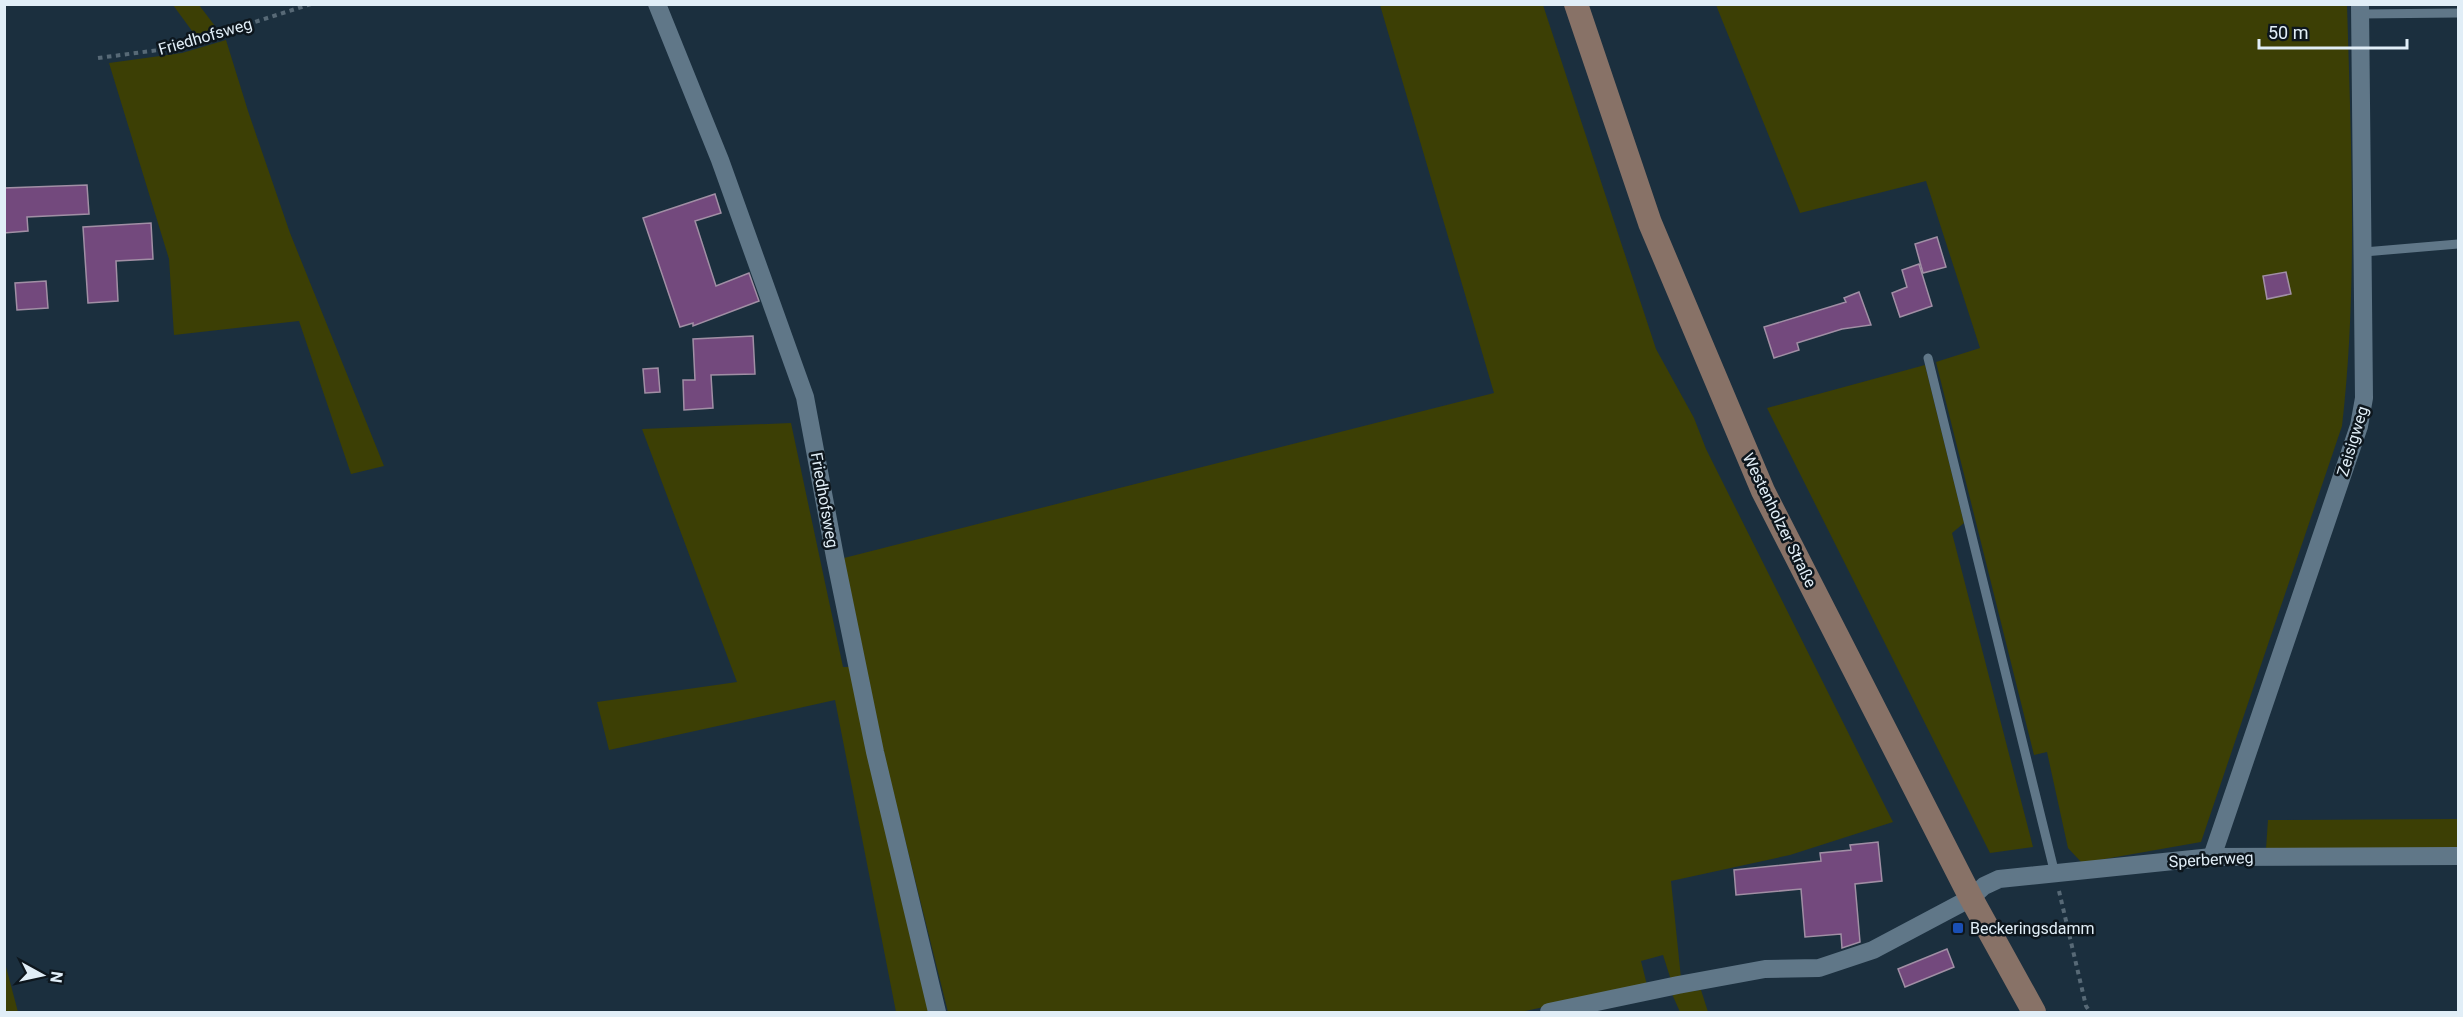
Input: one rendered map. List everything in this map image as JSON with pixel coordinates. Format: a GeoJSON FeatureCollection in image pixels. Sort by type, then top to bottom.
{"type":"FeatureCollection","features":[{"type":"Feature","properties":{"kind":"main road","name":"Westenholzer Straße"},"geometry":{"type":"LineString","coordinates":[[1576,4],[1650,223],[1763,491],[1971,898],[2034,1012]]}},
{"type":"Feature","properties":{"kind":"street","name":"Friedhofsweg"},"geometry":{"type":"LineString","coordinates":[[657,4],[720,160],[806,397],[835,557],[875,752],[937,1012]]}},
{"type":"Feature","properties":{"kind":"street","name":"Zeisigweg"},"geometry":{"type":"LineString","coordinates":[[2212,857],[2359,426],[2364,398],[2360,9]]}},
{"type":"Feature","properties":{"kind":"street","name":"Sperberweg"},"geometry":{"type":"LineString","coordinates":[[1971,898],[1984,886],[1999,879],[2212,857],[2458,856]]}},
{"type":"Feature","properties":{"kind":"street"},"geometry":{"type":"LineString","coordinates":[[1549,1012],[1765,969],[1819,968],[1873,950],[1971,898]]}},
{"type":"Feature","properties":{"kind":"lane"},"geometry":{"type":"LineString","coordinates":[[2360,9],[2458,13]]}},
{"type":"Feature","properties":{"kind":"lane"},"geometry":{"type":"LineString","coordinates":[[2364,252],[2458,244]]}},
{"type":"Feature","properties":{"kind":"lane"},"geometry":{"type":"LineString","coordinates":[[1928,358],[2055,874]]}},
{"type":"Feature","properties":{"kind":"path","name":"Friedhofsweg"},"geometry":{"type":"LineString","coordinates":[[98,58],[174,48],[310,4]]}},
{"type":"Feature","properties":{"kind":"path"},"geometry":{"type":"LineString","coordinates":[[2055,874],[2086,1006],[2090,1012]]}},
{"type":"Feature","properties":{"kind":"shaded area"},"geometry":{"type":"Polygon","coordinates":[[[173,5],[199,5],[218,30],[195,35],[173,5]]]}},
{"type":"Feature","properties":{"kind":"shaded area"},"geometry":{"type":"Polygon","coordinates":[[[1380,5],[1543,5],[1656,349],[1694,418],[1706,449],[1893,822],[1790,855],[1671,881],[1681,978],[1671,980],[1663,955],[1641,961],[1647,985],[1521,1012],[948,1012],[883,751],[844,558],[1494,393],[1380,5]]]}},
{"type":"Feature","properties":{"kind":"shaded area"},"geometry":{"type":"Polygon","coordinates":[[[1716,5],[2347,5],[2352,269],[2342,426],[2201,842],[2082,863],[2068,848],[2047,752],[2034,755],[1936,362],[1980,348],[1926,181],[1800,213],[1716,5]]]}},
{"type":"Feature","properties":{"kind":"shaded area"},"geometry":{"type":"Polygon","coordinates":[[[226,40],[290,233],[384,466],[351,474],[299,321],[174,335],[169,259],[109,63],[182,53],[226,40]]]}},
{"type":"Feature","properties":{"kind":"shaded area"},"geometry":{"type":"Polygon","coordinates":[[[1925,365],[1964,523],[1952,533],[2033,847],[1990,853],[1767,408],[1925,365]]]}},
{"type":"Feature","properties":{"kind":"shaded area"},"geometry":{"type":"Polygon","coordinates":[[[791,423],[843,667],[852,667],[933,1012],[896,1012],[835,700],[609,750],[597,702],[737,682],[642,429],[791,423]]]}},
{"type":"Feature","properties":{"kind":"shaded area"},"geometry":{"type":"Polygon","coordinates":[[[2458,819],[2458,848],[2266,849],[2268,820],[2458,819]]]}},
{"type":"Feature","properties":{"kind":"shaded area"},"geometry":{"type":"Polygon","coordinates":[[[5,963],[18,1012],[5,1012],[5,963]]]}},
{"type":"Feature","properties":{"kind":"shaded area"},"geometry":{"type":"Polygon","coordinates":[[[1701,990],[1708,1012],[1680,1012],[1672,994],[1701,990]]]}},
{"type":"Feature","properties":{"kind":"building"},"geometry":{"type":"Polygon","coordinates":[[[87,185],[89,214],[27,217],[28,231],[4,233],[4,188],[87,185]]]}},
{"type":"Feature","properties":{"kind":"building"},"geometry":{"type":"Polygon","coordinates":[[[715,194],[721,213],[695,221],[716,286],[749,273],[759,301],[693,326],[693,323],[680,327],[643,218],[715,194]]]}},
{"type":"Feature","properties":{"kind":"building"},"geometry":{"type":"Polygon","coordinates":[[[151,223],[153,259],[116,261],[118,301],[88,303],[83,227],[151,223]]]}},
{"type":"Feature","properties":{"kind":"building"},"geometry":{"type":"Polygon","coordinates":[[[1937,237],[1946,267],[1923,273],[1915,244],[1937,237]]]}},
{"type":"Feature","properties":{"kind":"building"},"geometry":{"type":"Polygon","coordinates":[[[1919,264],[1932,306],[1900,317],[1892,293],[1907,287],[1902,270],[1919,264]]]}},
{"type":"Feature","properties":{"kind":"building"},"geometry":{"type":"Polygon","coordinates":[[[2286,272],[2291,294],[2267,299],[2263,276],[2286,272]]]}},
{"type":"Feature","properties":{"kind":"building"},"geometry":{"type":"Polygon","coordinates":[[[46,281],[48,308],[17,310],[15,283],[46,281]]]}},
{"type":"Feature","properties":{"kind":"building"},"geometry":{"type":"Polygon","coordinates":[[[1859,292],[1871,325],[1842,329],[1797,343],[1799,350],[1774,358],[1764,327],[1846,302],[1844,298],[1859,292]]]}},
{"type":"Feature","properties":{"kind":"building"},"geometry":{"type":"Polygon","coordinates":[[[753,336],[755,374],[711,375],[713,408],[684,410],[683,380],[695,380],[693,339],[753,336]]]}},
{"type":"Feature","properties":{"kind":"building"},"geometry":{"type":"Polygon","coordinates":[[[658,368],[660,392],[645,393],[643,369],[658,368]]]}},
{"type":"Feature","properties":{"kind":"building"},"geometry":{"type":"Polygon","coordinates":[[[1878,842],[1882,881],[1855,884],[1860,942],[1842,948],[1841,934],[1805,937],[1801,889],[1736,895],[1734,870],[1821,861],[1820,853],[1851,850],[1850,845],[1878,842]]]}},
{"type":"Feature","properties":{"kind":"building"},"geometry":{"type":"Polygon","coordinates":[[[1947,949],[1954,967],[1905,987],[1898,969],[1947,949]]]}},
{"type":"Feature","properties":{"kind":"place","name":"Beckeringsdamm"},"geometry":{"type":"Point","coordinates":[1958,928]}}]}
